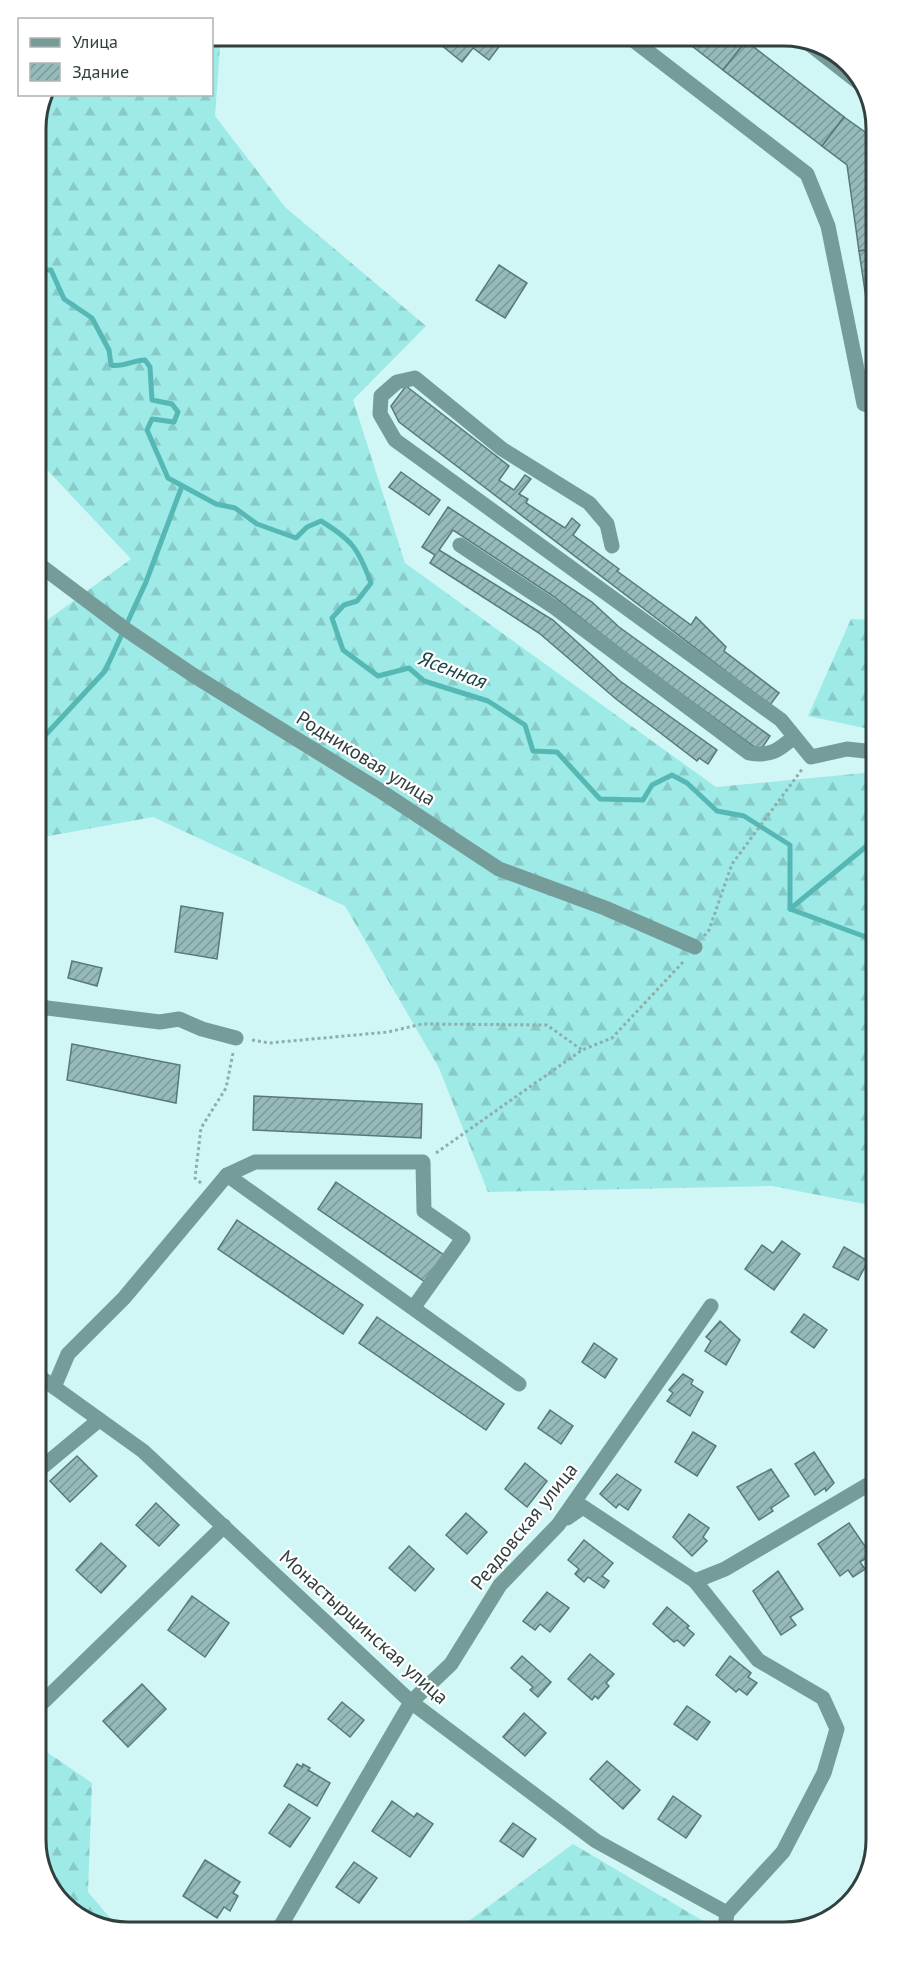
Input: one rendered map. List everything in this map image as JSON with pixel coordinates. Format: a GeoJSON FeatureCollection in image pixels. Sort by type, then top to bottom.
{"type":"FeatureCollection","features":[{"type":"Feature","properties":{"kind":"street"},"geometry":{"type":"LineString","coordinates":[[642,47],[807,174],[828,226],[864,404],[866,404]]}},
{"type":"Feature","properties":{"kind":"street"},"geometry":{"type":"LineString","coordinates":[[612,546],[607,524],[589,503],[502,449],[415,378],[397,382],[381,396],[380,414],[395,440],[781,720],[811,757],[847,749],[866,751]]}},
{"type":"Feature","properties":{"kind":"street"},"geometry":{"type":"LineString","coordinates":[[460,545],[554,607],[749,753],[764,755],[779,750],[794,737]]}},
{"type":"Feature","properties":{"kind":"street","name":"Родниковая улица"},"geometry":{"type":"LineString","coordinates":[[47,571],[193,675],[379,790],[499,869],[605,908],[695,947]]}},
{"type":"Feature","properties":{"kind":"street"},"geometry":{"type":"LineString","coordinates":[[46,1008],[160,1022],[179,1019],[202,1029],[236,1038]]}},
{"type":"Feature","properties":{"kind":"street"},"geometry":{"type":"LineString","coordinates":[[54,1387],[68,1354],[124,1298],[211,1192],[227,1175],[255,1162],[423,1162],[424,1211],[463,1238],[414,1307]]}},
{"type":"Feature","properties":{"kind":"street"},"geometry":{"type":"LineString","coordinates":[[227,1175],[519,1384]]}},
{"type":"Feature","properties":{"kind":"street","name":"Реадовская улица"},"geometry":{"type":"LineString","coordinates":[[282,1921],[411,1702],[451,1664],[500,1586],[558,1525],[711,1306]]}},
{"type":"Feature","properties":{"kind":"street","name":"Монастырщинская улица"},"geometry":{"type":"LineString","coordinates":[[46,1381],[143,1451],[411,1702],[596,1841],[726,1920]]}},
{"type":"Feature","properties":{"kind":"street"},"geometry":{"type":"LineString","coordinates":[[46,1464],[99,1420]]}},
{"type":"Feature","properties":{"kind":"street"},"geometry":{"type":"LineString","coordinates":[[695,1581],[725,1569],[866,1486]]}},
{"type":"Feature","properties":{"kind":"street"},"geometry":{"type":"LineString","coordinates":[[558,1525],[582,1507],[695,1581],[758,1660],[823,1698],[837,1729],[824,1773],[783,1852],[726,1920]]}},
{"type":"Feature","properties":{"kind":"street"},"geometry":{"type":"LineString","coordinates":[[46,1698],[224,1526]]}},
{"type":"Feature","properties":{"kind":"path"},"geometry":{"type":"LineString","coordinates":[[423,1162],[582,1050],[612,1038],[709,930],[732,864],[811,757]]}},
{"type":"Feature","properties":{"kind":"path"},"geometry":{"type":"LineString","coordinates":[[211,1192],[195,1178],[201,1128],[226,1088],[236,1038],[269,1043],[388,1032],[422,1024],[547,1025],[582,1050]]}},
{"type":"Feature","properties":{"kind":"green space"},"geometry":{"type":"Polygon","coordinates":[[[213,46],[220,46],[215,116],[285,207],[426,326],[353,400],[405,563],[716,787],[866,773],[866,1204],[772,1186],[488,1192],[439,1068],[345,906],[153,817],[47,836],[47,621],[131,559],[47,469],[48,113],[54,96],[213,96],[213,46]]]}},
{"type":"Feature","properties":{"kind":"green space"},"geometry":{"type":"Polygon","coordinates":[[[851,619],[866,620],[866,728],[808,716],[851,619]]]}},
{"type":"Feature","properties":{"kind":"green space"},"geometry":{"type":"Polygon","coordinates":[[[46,1751],[92,1783],[88,1892],[111,1920],[92,1913],[79,1905],[60,1885],[51,1866],[46,1840],[46,1751]]]}},
{"type":"Feature","properties":{"kind":"green space"},"geometry":{"type":"Polygon","coordinates":[[[573,1844],[705,1922],[468,1922],[573,1844]]]}},
{"type":"Feature","properties":{"kind":"building"},"geometry":{"type":"Polygon","coordinates":[[[443,46],[499,47],[489,60],[473,48],[462,62],[443,46]]]}},
{"type":"Feature","properties":{"kind":"building"},"geometry":{"type":"Polygon","coordinates":[[[693,47],[741,47],[723,70],[693,47]]]}},
{"type":"Feature","properties":{"kind":"building"},"geometry":{"type":"Polygon","coordinates":[[[741,47],[754,47],[844,117],[822,146],[723,70],[741,47]]]}},
{"type":"Feature","properties":{"kind":"building"},"geometry":{"type":"Polygon","coordinates":[[[844,117],[866,133],[866,250],[859,251],[847,165],[822,146],[844,117]]]}},
{"type":"Feature","properties":{"kind":"building"},"geometry":{"type":"Polygon","coordinates":[[[866,250],[866,298],[859,251],[866,250]]]}},
{"type":"Feature","properties":{"kind":"building"},"geometry":{"type":"Polygon","coordinates":[[[499,265],[527,283],[505,318],[476,300],[499,265]]]}},
{"type":"Feature","properties":{"kind":"building"},"geometry":{"type":"Polygon","coordinates":[[[406,386],[509,466],[499,480],[514,490],[525,475],[531,479],[519,494],[528,499],[526,503],[565,528],[572,518],[580,525],[573,535],[619,569],[617,571],[691,625],[696,617],[726,647],[724,651],[779,693],[770,705],[399,422],[391,406],[406,386]]]}},
{"type":"Feature","properties":{"kind":"building"},"geometry":{"type":"Polygon","coordinates":[[[401,472],[440,500],[429,515],[389,487],[401,472]]]}},
{"type":"Feature","properties":{"kind":"building"},"geometry":{"type":"Polygon","coordinates":[[[448,507],[592,602],[619,627],[770,736],[760,751],[640,664],[553,596],[453,530],[439,550],[553,620],[620,681],[717,750],[708,764],[699,758],[697,761],[616,699],[539,633],[430,563],[435,555],[422,547],[448,507]]]}},
{"type":"Feature","properties":{"kind":"building"},"geometry":{"type":"Polygon","coordinates":[[[181,906],[223,913],[217,959],[175,952],[181,906]]]}},
{"type":"Feature","properties":{"kind":"building"},"geometry":{"type":"Polygon","coordinates":[[[72,961],[102,968],[97,986],[68,978],[72,961]]]}},
{"type":"Feature","properties":{"kind":"building"},"geometry":{"type":"Polygon","coordinates":[[[72,1044],[180,1065],[176,1103],[67,1080],[72,1044]]]}},
{"type":"Feature","properties":{"kind":"building"},"geometry":{"type":"Polygon","coordinates":[[[254,1096],[422,1104],[421,1138],[253,1130],[254,1096]]]}},
{"type":"Feature","properties":{"kind":"building"},"geometry":{"type":"Polygon","coordinates":[[[336,1182],[447,1257],[428,1284],[318,1209],[336,1182]]]}},
{"type":"Feature","properties":{"kind":"building"},"geometry":{"type":"Polygon","coordinates":[[[237,1220],[363,1305],[343,1334],[218,1249],[237,1220]]]}},
{"type":"Feature","properties":{"kind":"building"},"geometry":{"type":"Polygon","coordinates":[[[782,1241],[800,1254],[774,1290],[745,1269],[762,1245],[773,1253],[782,1241]]]}},
{"type":"Feature","properties":{"kind":"building"},"geometry":{"type":"Polygon","coordinates":[[[844,1247],[866,1260],[866,1265],[858,1280],[833,1267],[844,1247]]]}},
{"type":"Feature","properties":{"kind":"building"},"geometry":{"type":"Polygon","coordinates":[[[804,1314],[827,1330],[814,1348],[791,1332],[804,1314]]]}},
{"type":"Feature","properties":{"kind":"building"},"geometry":{"type":"Polygon","coordinates":[[[377,1317],[504,1404],[486,1430],[359,1343],[377,1317]]]}},
{"type":"Feature","properties":{"kind":"building"},"geometry":{"type":"Polygon","coordinates":[[[720,1321],[740,1340],[726,1365],[705,1351],[711,1341],[706,1337],[720,1321]]]}},
{"type":"Feature","properties":{"kind":"building"},"geometry":{"type":"Polygon","coordinates":[[[594,1343],[617,1359],[605,1378],[582,1362],[594,1343]]]}},
{"type":"Feature","properties":{"kind":"building"},"geometry":{"type":"Polygon","coordinates":[[[683,1374],[693,1380],[691,1384],[703,1392],[690,1416],[667,1401],[673,1393],[669,1390],[683,1374]]]}},
{"type":"Feature","properties":{"kind":"building"},"geometry":{"type":"Polygon","coordinates":[[[550,1410],[573,1426],[561,1444],[538,1428],[550,1410]]]}},
{"type":"Feature","properties":{"kind":"building"},"geometry":{"type":"Polygon","coordinates":[[[693,1432],[716,1446],[697,1476],[675,1462],[693,1432]]]}},
{"type":"Feature","properties":{"kind":"building"},"geometry":{"type":"Polygon","coordinates":[[[814,1452],[834,1483],[826,1491],[825,1488],[815,1495],[795,1464],[814,1452]]]}},
{"type":"Feature","properties":{"kind":"building"},"geometry":{"type":"Polygon","coordinates":[[[77,1456],[97,1476],[70,1502],[50,1481],[77,1456]]]}},
{"type":"Feature","properties":{"kind":"building"},"geometry":{"type":"Polygon","coordinates":[[[525,1463],[547,1481],[527,1507],[505,1489],[525,1463]]]}},
{"type":"Feature","properties":{"kind":"building"},"geometry":{"type":"Polygon","coordinates":[[[771,1469],[789,1496],[771,1508],[773,1511],[759,1520],[737,1487],[771,1469]]]}},
{"type":"Feature","properties":{"kind":"building"},"geometry":{"type":"Polygon","coordinates":[[[617,1474],[641,1490],[628,1510],[619,1504],[616,1508],[600,1494],[617,1474]]]}},
{"type":"Feature","properties":{"kind":"building"},"geometry":{"type":"Polygon","coordinates":[[[156,1503],[179,1525],[159,1546],[136,1525],[156,1503]]]}},
{"type":"Feature","properties":{"kind":"building"},"geometry":{"type":"Polygon","coordinates":[[[466,1513],[487,1532],[467,1554],[446,1535],[466,1513]]]}},
{"type":"Feature","properties":{"kind":"building"},"geometry":{"type":"Polygon","coordinates":[[[689,1514],[709,1528],[703,1537],[707,1541],[692,1556],[673,1537],[689,1514]]]}},
{"type":"Feature","properties":{"kind":"building"},"geometry":{"type":"Polygon","coordinates":[[[849,1523],[866,1548],[866,1558],[860,1562],[865,1569],[853,1577],[848,1570],[840,1576],[818,1544],[849,1523]]]}},
{"type":"Feature","properties":{"kind":"building"},"geometry":{"type":"Polygon","coordinates":[[[584,1540],[613,1563],[602,1576],[609,1581],[604,1588],[588,1577],[584,1582],[575,1574],[579,1569],[568,1560],[584,1540]]]}},
{"type":"Feature","properties":{"kind":"building"},"geometry":{"type":"Polygon","coordinates":[[[101,1543],[126,1566],[101,1593],[76,1570],[101,1543]]]}},
{"type":"Feature","properties":{"kind":"building"},"geometry":{"type":"Polygon","coordinates":[[[409,1546],[434,1569],[415,1591],[389,1568],[409,1546]]]}},
{"type":"Feature","properties":{"kind":"building"},"geometry":{"type":"Polygon","coordinates":[[[778,1571],[803,1609],[790,1617],[796,1625],[781,1635],[753,1591],[778,1571]]]}},
{"type":"Feature","properties":{"kind":"building"},"geometry":{"type":"Polygon","coordinates":[[[547,1592],[569,1608],[550,1632],[540,1624],[535,1630],[523,1621],[547,1592]]]}},
{"type":"Feature","properties":{"kind":"building"},"geometry":{"type":"Polygon","coordinates":[[[192,1596],[229,1623],[205,1657],[168,1630],[192,1596]]]}},
{"type":"Feature","properties":{"kind":"building"},"geometry":{"type":"Polygon","coordinates":[[[667,1607],[689,1626],[687,1628],[694,1634],[684,1646],[677,1640],[674,1642],[653,1624],[667,1607]]]}},
{"type":"Feature","properties":{"kind":"building"},"geometry":{"type":"Polygon","coordinates":[[[590,1654],[614,1674],[606,1683],[609,1686],[598,1699],[595,1696],[592,1700],[568,1679],[590,1654]]]}},
{"type":"Feature","properties":{"kind":"building"},"geometry":{"type":"Polygon","coordinates":[[[522,1656],[551,1682],[538,1697],[530,1690],[533,1687],[511,1668],[522,1656]]]}},
{"type":"Feature","properties":{"kind":"building"},"geometry":{"type":"Polygon","coordinates":[[[730,1656],[751,1673],[748,1677],[757,1683],[747,1695],[739,1689],[736,1692],[716,1675],[730,1656]]]}},
{"type":"Feature","properties":{"kind":"building"},"geometry":{"type":"Polygon","coordinates":[[[142,1684],[166,1709],[128,1747],[103,1721],[142,1684]]]}},
{"type":"Feature","properties":{"kind":"building"},"geometry":{"type":"Polygon","coordinates":[[[342,1702],[364,1720],[350,1737],[328,1719],[342,1702]]]}},
{"type":"Feature","properties":{"kind":"building"},"geometry":{"type":"Polygon","coordinates":[[[687,1706],[710,1722],[697,1740],[674,1724],[687,1706]]]}},
{"type":"Feature","properties":{"kind":"building"},"geometry":{"type":"Polygon","coordinates":[[[524,1713],[546,1733],[525,1756],[503,1737],[524,1713]]]}},
{"type":"Feature","properties":{"kind":"building"},"geometry":{"type":"Polygon","coordinates":[[[607,1761],[640,1790],[623,1809],[590,1779],[607,1761]]]}},
{"type":"Feature","properties":{"kind":"building"},"geometry":{"type":"Polygon","coordinates":[[[297,1764],[310,1768],[308,1770],[330,1783],[317,1806],[284,1786],[297,1764]]]}},
{"type":"Feature","properties":{"kind":"building"},"geometry":{"type":"Polygon","coordinates":[[[673,1796],[701,1816],[686,1838],[658,1819],[673,1796]]]}},
{"type":"Feature","properties":{"kind":"building"},"geometry":{"type":"Polygon","coordinates":[[[392,1801],[414,1817],[417,1813],[433,1824],[410,1857],[372,1831],[392,1801]]]}},
{"type":"Feature","properties":{"kind":"building"},"geometry":{"type":"Polygon","coordinates":[[[289,1804],[310,1818],[290,1847],[269,1833],[289,1804]]]}},
{"type":"Feature","properties":{"kind":"building"},"geometry":{"type":"Polygon","coordinates":[[[513,1823],[536,1839],[523,1857],[500,1841],[513,1823]]]}},
{"type":"Feature","properties":{"kind":"building"},"geometry":{"type":"Polygon","coordinates":[[[205,1860],[240,1882],[233,1893],[238,1896],[230,1911],[224,1907],[217,1918],[183,1896],[205,1860]]]}},
{"type":"Feature","properties":{"kind":"building"},"geometry":{"type":"Polygon","coordinates":[[[354,1862],[377,1878],[359,1903],[336,1887],[354,1862]]]}},
{"type":"Feature","properties":{"kind":"waterway","name":"Ясенная"},"geometry":{"type":"LineString","coordinates":[[47,270],[51,270],[64,299],[92,318],[109,350],[111,365],[145,360],[150,367],[152,400],[172,404],[178,412],[174,422],[152,419],[147,430],[168,478],[216,504],[235,508],[257,524],[296,538],[307,527],[321,521],[353,546],[371,583],[357,601],[344,605],[332,618],[343,650],[378,676],[409,668],[424,681],[488,701],[525,725],[533,751],[557,752],[600,799],[643,800],[652,785],[672,775],[687,783],[717,811],[744,816],[790,845],[790,909],[866,937]]}},
{"type":"Feature","properties":{"kind":"waterway"},"geometry":{"type":"LineString","coordinates":[[47,734],[105,671],[146,582],[182,486]]}},
{"type":"Feature","properties":{"kind":"waterway"},"geometry":{"type":"LineString","coordinates":[[790,909],[866,847]]}}]}
